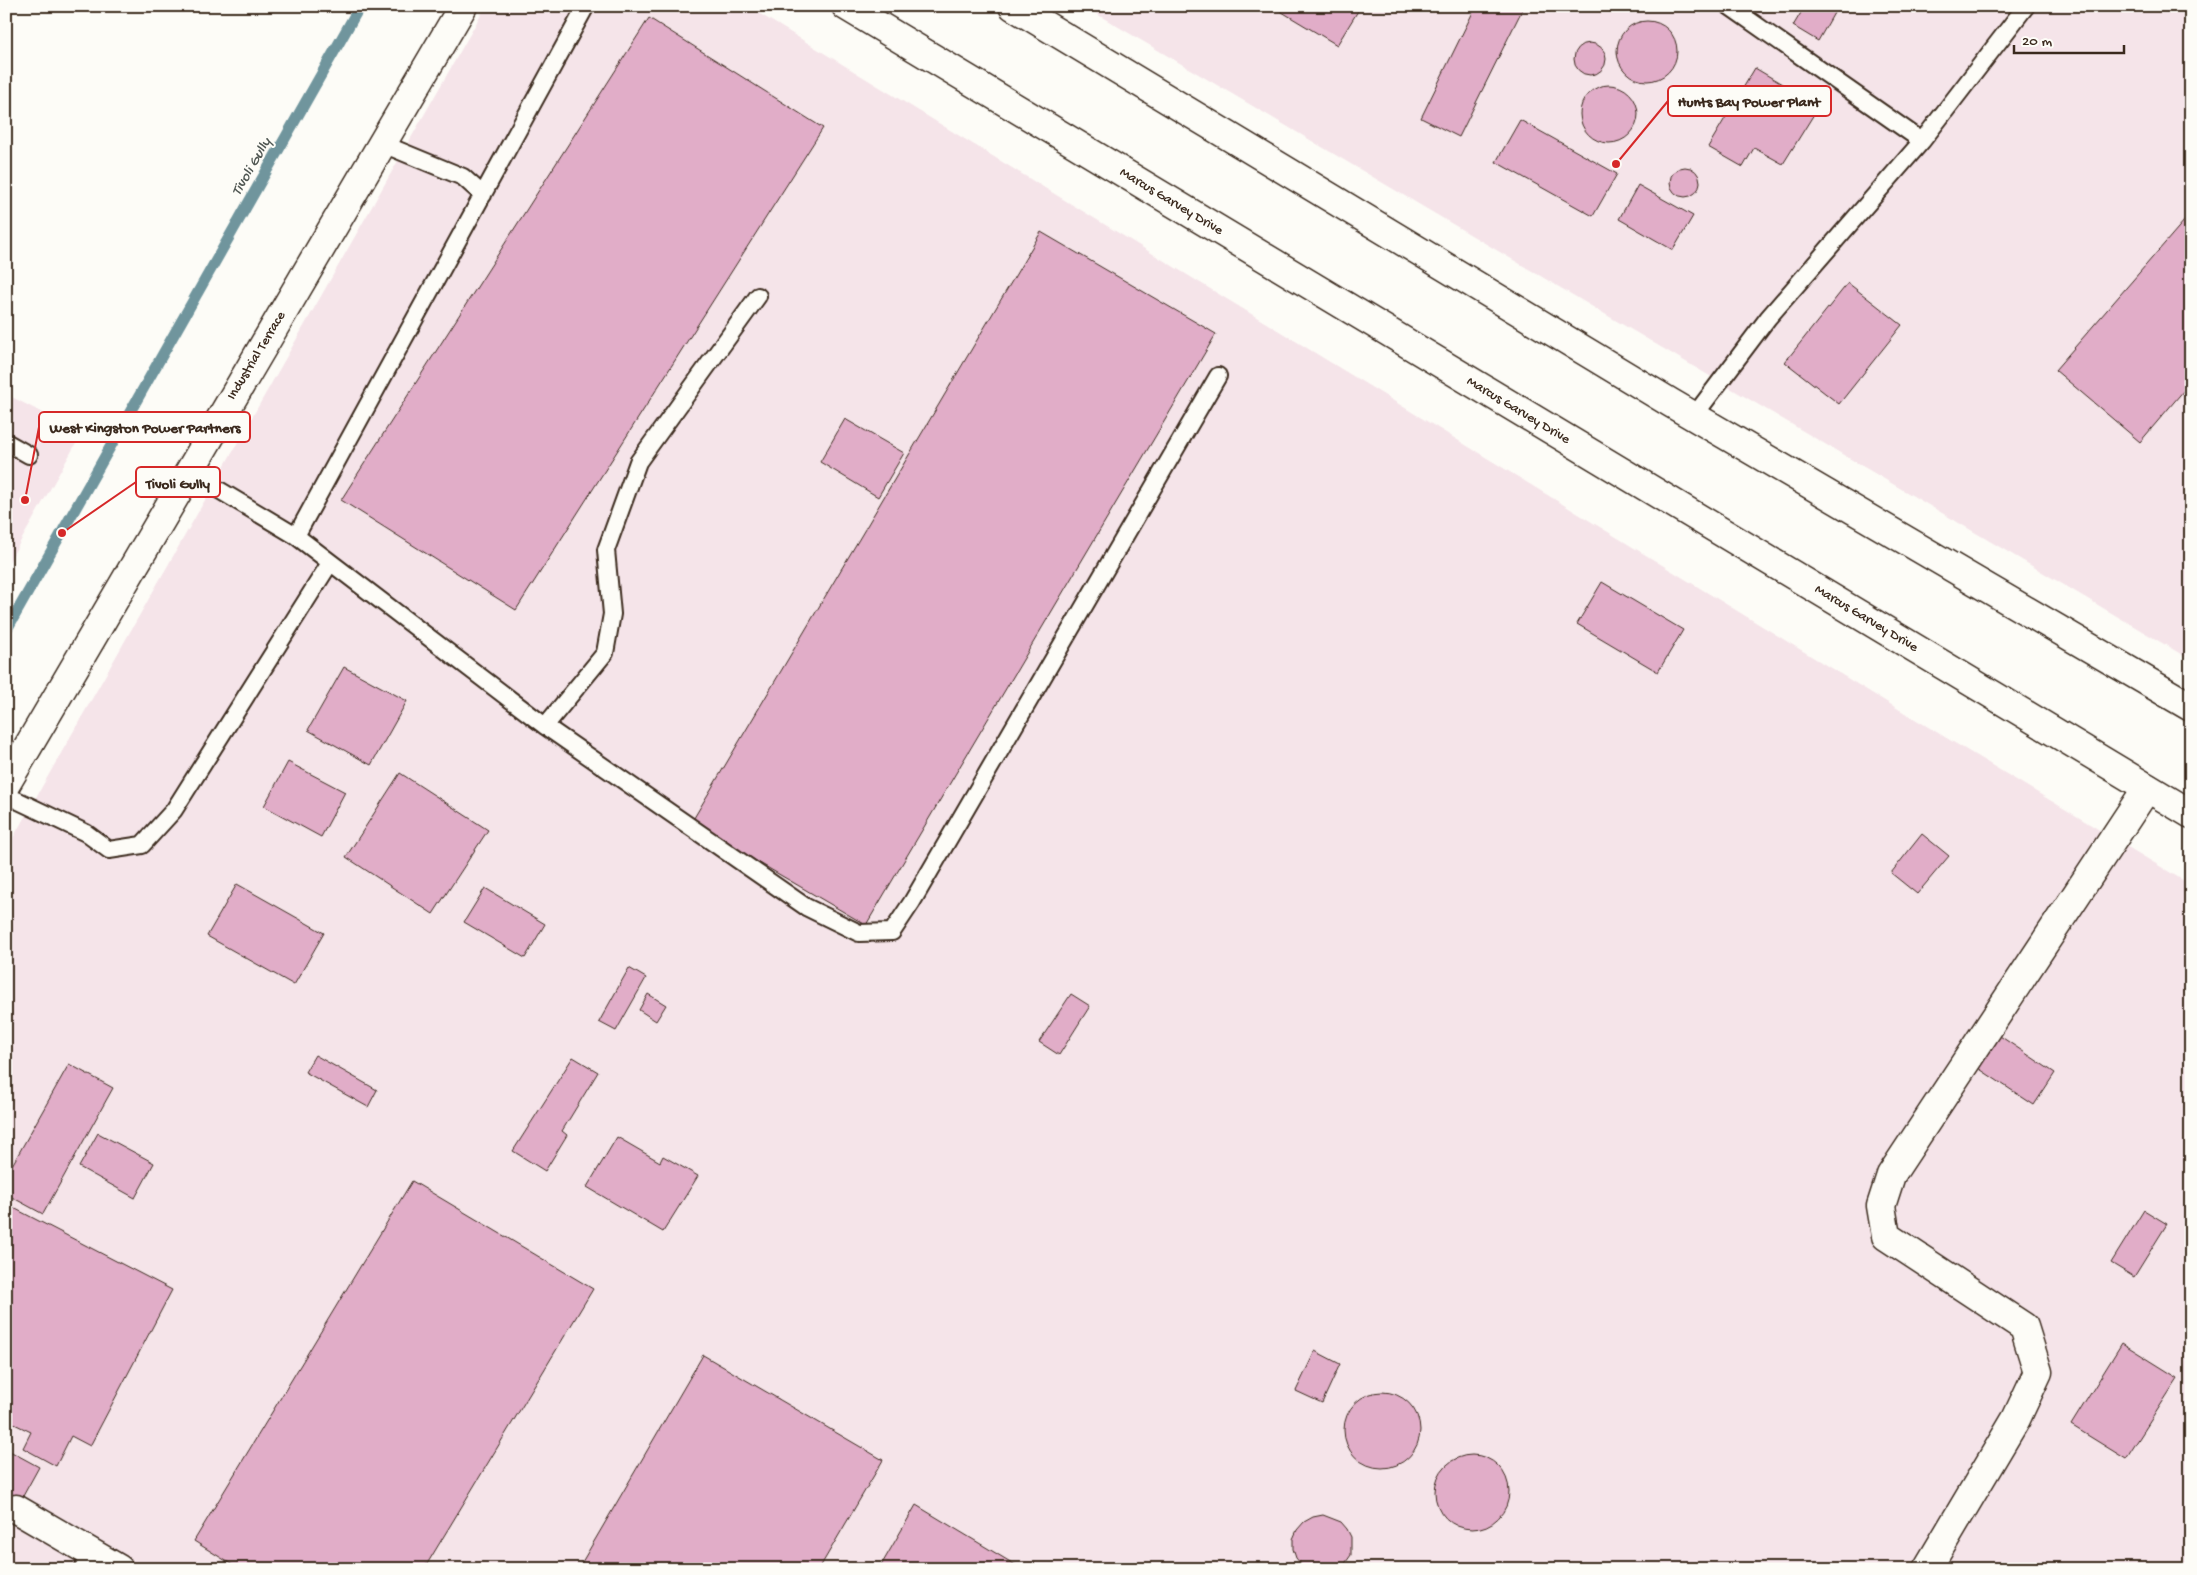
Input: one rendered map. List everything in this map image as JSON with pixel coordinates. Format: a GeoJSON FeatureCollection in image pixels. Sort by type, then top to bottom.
{"type":"FeatureCollection","features":[{"type":"Feature","properties":{"kind":"main road","name":"Industrial Terrace"},"geometry":{"type":"LineString","coordinates":[[6,784],[463,6]]}},
{"type":"Feature","properties":{"kind":"main road","name":"Marcus Garvey Drive"},"geometry":{"type":"LineString","coordinates":[[846,6],[2191,814]]}},
{"type":"Feature","properties":{"kind":"main road"},"geometry":{"type":"LineString","coordinates":[[1013,6],[1694,416],[2191,707]]}},
{"type":"Feature","properties":{"kind":"main road"},"geometry":{"type":"LineString","coordinates":[[1926,1569],[2016,1419],[2038,1372],[2024,1328],[1886,1236],[1881,1206],[1891,1175],[2147,788]]}},
{"type":"Feature","properties":{"kind":"main road"},"geometry":{"type":"LineString","coordinates":[[16,1509],[87,1561],[119,1569]]}},
{"type":"Feature","properties":{"kind":"lane"},"geometry":{"type":"LineString","coordinates":[[296,536],[586,6]]}},
{"type":"Feature","properties":{"kind":"lane"},"geometry":{"type":"LineString","coordinates":[[1729,6],[1922,141]]}},
{"type":"Feature","properties":{"kind":"lane"},"geometry":{"type":"LineString","coordinates":[[1694,416],[1768,318],[1922,141],[2026,6]]}},
{"type":"Feature","properties":{"kind":"lane"},"geometry":{"type":"LineString","coordinates":[[383,144],[463,177],[483,195]]}},
{"type":"Feature","properties":{"kind":"lane"},"geometry":{"type":"LineString","coordinates":[[545,726],[605,653],[612,614],[606,550],[638,462],[758,296]]}},
{"type":"Feature","properties":{"kind":"lane"},"geometry":{"type":"LineString","coordinates":[[189,472],[296,536],[545,726],[806,907],[859,933],[892,932],[917,894],[1218,376]]}},
{"type":"Feature","properties":{"kind":"lane"},"geometry":{"type":"LineString","coordinates":[[6,442],[30,455]]}},
{"type":"Feature","properties":{"kind":"lane"},"geometry":{"type":"LineString","coordinates":[[6,795],[86,833],[109,850],[142,845],[174,810],[330,563]]}},
{"type":"Feature","properties":{"kind":"shaded area"},"geometry":{"type":"Polygon","coordinates":[[[486,6],[747,6],[1870,692],[2191,885],[2191,1569],[6,1569],[6,850],[486,6]]]}},
{"type":"Feature","properties":{"kind":"shaded area"},"geometry":{"type":"Polygon","coordinates":[[[1083,6],[2191,6],[2191,660],[1083,6]]]}},
{"type":"Feature","properties":{"kind":"shaded area"},"geometry":{"type":"Polygon","coordinates":[[[6,394],[82,433],[6,567],[6,394]]]}},
{"type":"Feature","properties":{"kind":"building"},"geometry":{"type":"Polygon","coordinates":[[[1279,6],[1361,6],[1337,45],[1277,9],[1279,6]]]}},
{"type":"Feature","properties":{"kind":"building"},"geometry":{"type":"Polygon","coordinates":[[[1476,6],[1524,6],[1459,137],[1421,118],[1476,6]]]}},
{"type":"Feature","properties":{"kind":"building"},"geometry":{"type":"Polygon","coordinates":[[[1805,6],[1838,6],[1818,41],[1793,26],[1805,6]]]}},
{"type":"Feature","properties":{"kind":"building"},"geometry":{"type":"Polygon","coordinates":[[[649,18],[823,128],[516,610],[341,500],[649,18]]]}},
{"type":"Feature","properties":{"kind":"building"},"geometry":{"type":"Polygon","coordinates":[[[1647,21],[1664,26],[1672,34],[1677,51],[1672,68],[1664,76],[1647,81],[1630,76],[1622,68],[1617,51],[1622,34],[1630,26],[1647,21]]]}},
{"type":"Feature","properties":{"kind":"building"},"geometry":{"type":"Polygon","coordinates":[[[1590,43],[1596,44],[1601,48],[1605,53],[1605,65],[1601,70],[1596,74],[1590,75],[1584,74],[1579,70],[1575,65],[1574,59],[1575,53],[1579,48],[1584,44],[1590,43]]]}},
{"type":"Feature","properties":{"kind":"building"},"geometry":{"type":"Polygon","coordinates":[[[1755,68],[1819,106],[1783,164],[1754,148],[1743,167],[1708,147],[1755,68]]]}},
{"type":"Feature","properties":{"kind":"building"},"geometry":{"type":"Polygon","coordinates":[[[1609,85],[1620,87],[1633,98],[1638,114],[1636,125],[1625,138],[1609,143],[1598,141],[1585,130],[1580,114],[1582,103],[1593,90],[1609,85]]]}},
{"type":"Feature","properties":{"kind":"building"},"geometry":{"type":"Polygon","coordinates":[[[1520,120],[1617,174],[1593,216],[1496,162],[1520,120]]]}},
{"type":"Feature","properties":{"kind":"building"},"geometry":{"type":"Polygon","coordinates":[[[1685,167],[1695,172],[1700,182],[1695,192],[1685,197],[1675,192],[1670,182],[1675,172],[1685,167]]]}},
{"type":"Feature","properties":{"kind":"building"},"geometry":{"type":"Polygon","coordinates":[[[1638,185],[1693,216],[1673,250],[1619,219],[1638,185]]]}},
{"type":"Feature","properties":{"kind":"building"},"geometry":{"type":"Polygon","coordinates":[[[2191,213],[2191,382],[2140,442],[2055,370],[2191,213]]]}},
{"type":"Feature","properties":{"kind":"building"},"geometry":{"type":"Polygon","coordinates":[[[1041,232],[1216,334],[866,925],[691,823],[1041,232]]]}},
{"type":"Feature","properties":{"kind":"building"},"geometry":{"type":"Polygon","coordinates":[[[1848,283],[1902,325],[1839,404],[1785,362],[1848,283]]]}},
{"type":"Feature","properties":{"kind":"building"},"geometry":{"type":"Polygon","coordinates":[[[845,419],[904,453],[878,497],[820,462],[845,419]]]}},
{"type":"Feature","properties":{"kind":"building"},"geometry":{"type":"Polygon","coordinates":[[[1602,582],[1683,630],[1658,672],[1577,624],[1602,582]]]}},
{"type":"Feature","properties":{"kind":"building"},"geometry":{"type":"Polygon","coordinates":[[[344,667],[407,701],[371,765],[308,730],[344,667]]]}},
{"type":"Feature","properties":{"kind":"building"},"geometry":{"type":"Polygon","coordinates":[[[288,762],[345,792],[321,837],[264,806],[288,762]]]}},
{"type":"Feature","properties":{"kind":"building"},"geometry":{"type":"Polygon","coordinates":[[[400,773],[488,830],[433,914],[346,857],[400,773]]]}},
{"type":"Feature","properties":{"kind":"building"},"geometry":{"type":"Polygon","coordinates":[[[1922,834],[1949,856],[1917,894],[1891,873],[1922,834]]]}},
{"type":"Feature","properties":{"kind":"building"},"geometry":{"type":"Polygon","coordinates":[[[237,884],[324,933],[294,985],[207,936],[237,884]]]}},
{"type":"Feature","properties":{"kind":"building"},"geometry":{"type":"Polygon","coordinates":[[[485,888],[545,924],[525,958],[464,922],[485,888]]]}},
{"type":"Feature","properties":{"kind":"building"},"geometry":{"type":"Polygon","coordinates":[[[629,968],[646,978],[616,1031],[599,1022],[629,968]]]}},
{"type":"Feature","properties":{"kind":"building"},"geometry":{"type":"Polygon","coordinates":[[[648,994],[666,1005],[656,1021],[639,1010],[648,994]]]}},
{"type":"Feature","properties":{"kind":"building"},"geometry":{"type":"Polygon","coordinates":[[[1071,994],[1090,1006],[1059,1055],[1039,1042],[1071,994]]]}},
{"type":"Feature","properties":{"kind":"building"},"geometry":{"type":"Polygon","coordinates":[[[1994,1032],[2055,1073],[2034,1105],[1972,1064],[1994,1032]]]}},
{"type":"Feature","properties":{"kind":"building"},"geometry":{"type":"Polygon","coordinates":[[[315,1055],[377,1090],[368,1107],[305,1072],[315,1055]]]}},
{"type":"Feature","properties":{"kind":"building"},"geometry":{"type":"Polygon","coordinates":[[[573,1057],[598,1072],[562,1131],[567,1135],[545,1171],[513,1151],[573,1057]]]}},
{"type":"Feature","properties":{"kind":"building"},"geometry":{"type":"Polygon","coordinates":[[[69,1064],[113,1088],[43,1214],[6,1194],[6,1176],[69,1064]]]}},
{"type":"Feature","properties":{"kind":"building"},"geometry":{"type":"Polygon","coordinates":[[[98,1133],[154,1163],[135,1198],[79,1167],[98,1133]]]}},
{"type":"Feature","properties":{"kind":"building"},"geometry":{"type":"Polygon","coordinates":[[[617,1137],[660,1162],[663,1156],[698,1176],[663,1232],[587,1187],[617,1137]]]}},
{"type":"Feature","properties":{"kind":"building"},"geometry":{"type":"Polygon","coordinates":[[[412,1181],[593,1289],[424,1569],[239,1569],[194,1541],[412,1181]]]}},
{"type":"Feature","properties":{"kind":"building"},"geometry":{"type":"Polygon","coordinates":[[[6,1204],[172,1290],[90,1446],[71,1436],[56,1466],[23,1448],[31,1432],[6,1420],[6,1204]]]}},
{"type":"Feature","properties":{"kind":"building"},"geometry":{"type":"Polygon","coordinates":[[[2144,1210],[2167,1224],[2134,1277],[2111,1263],[2144,1210]]]}},
{"type":"Feature","properties":{"kind":"building"},"geometry":{"type":"Polygon","coordinates":[[[2122,1343],[2178,1378],[2126,1459],[2071,1425],[2122,1343]]]}},
{"type":"Feature","properties":{"kind":"building"},"geometry":{"type":"Polygon","coordinates":[[[1315,1351],[1340,1364],[1322,1403],[1296,1391],[1315,1351]]]}},
{"type":"Feature","properties":{"kind":"building"},"geometry":{"type":"Polygon","coordinates":[[[703,1355],[883,1460],[819,1569],[578,1569],[703,1355]]]}},
{"type":"Feature","properties":{"kind":"building"},"geometry":{"type":"Polygon","coordinates":[[[1382,1392],[1396,1395],[1409,1403],[1417,1416],[1420,1430],[1417,1444],[1409,1457],[1396,1465],[1382,1468],[1368,1465],[1355,1457],[1347,1444],[1344,1430],[1347,1416],[1355,1403],[1368,1395],[1382,1392]]]}},
{"type":"Feature","properties":{"kind":"building"},"geometry":{"type":"Polygon","coordinates":[[[6,1449],[39,1467],[6,1527],[6,1449]]]}},
{"type":"Feature","properties":{"kind":"building"},"geometry":{"type":"Polygon","coordinates":[[[1472,1455],[1493,1461],[1503,1471],[1509,1492],[1503,1513],[1493,1523],[1472,1529],[1451,1523],[1441,1513],[1435,1492],[1441,1471],[1451,1461],[1472,1455]]]}},
{"type":"Feature","properties":{"kind":"building"},"geometry":{"type":"Polygon","coordinates":[[[916,1505],[1022,1569],[879,1569],[916,1505]]]}},
{"type":"Feature","properties":{"kind":"building"},"geometry":{"type":"Polygon","coordinates":[[[1323,1515],[1341,1522],[1347,1529],[1351,1537],[1351,1555],[1341,1569],[1305,1569],[1296,1558],[1293,1549],[1293,1539],[1297,1530],[1304,1522],[1313,1517],[1323,1515]]]}},
{"type":"Feature","properties":{"kind":"waterway","name":"Tivoli Gully"},"geometry":{"type":"LineString","coordinates":[[6,631],[360,6]]}},
{"type":"Feature","properties":{"kind":"place","name":"Hunts Bay Power Plant"},"geometry":{"type":"Point","coordinates":[1616,164]}},
{"type":"Feature","properties":{"kind":"place","name":"West Kingston Power Partners"},"geometry":{"type":"Point","coordinates":[25,500]}},
{"type":"Feature","properties":{"kind":"place","name":"Tivoli Gully"},"geometry":{"type":"Point","coordinates":[62,533]}}]}
